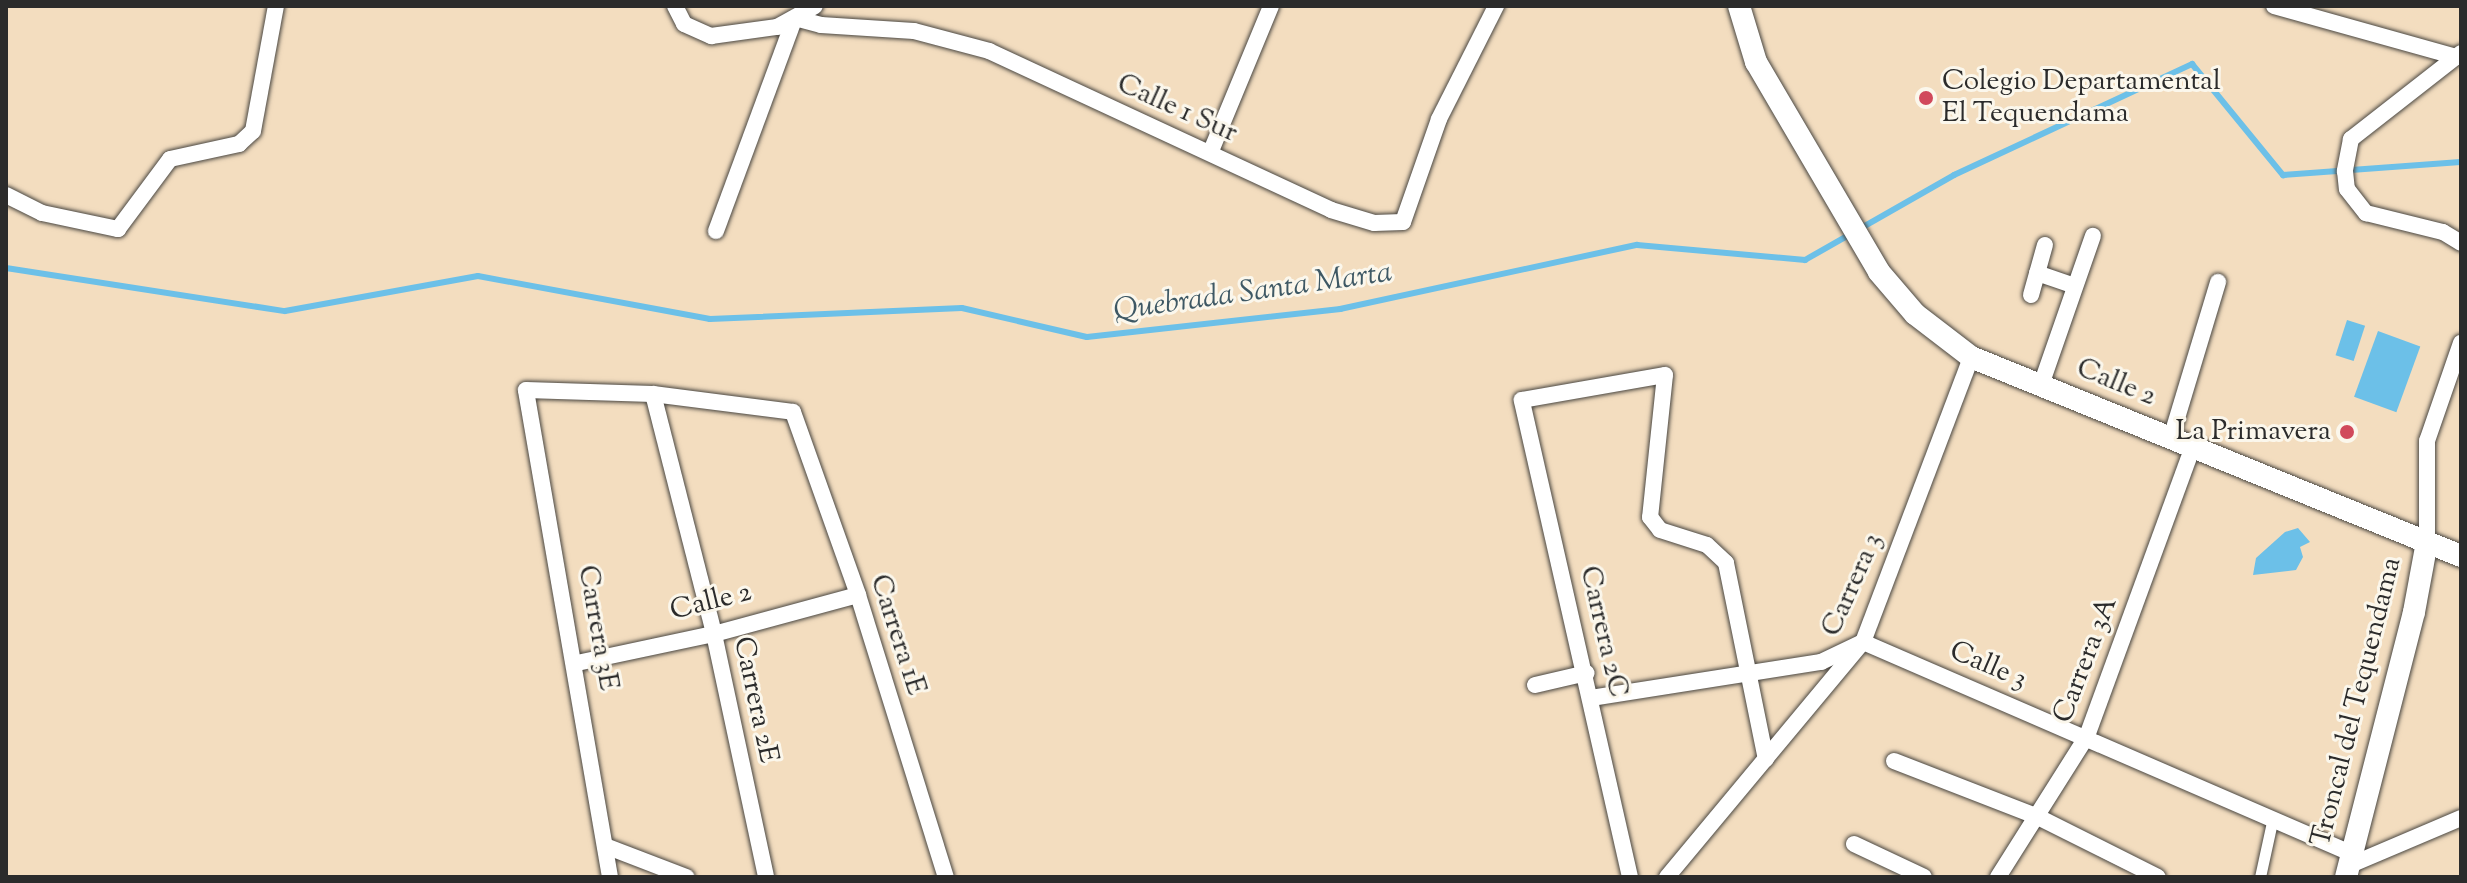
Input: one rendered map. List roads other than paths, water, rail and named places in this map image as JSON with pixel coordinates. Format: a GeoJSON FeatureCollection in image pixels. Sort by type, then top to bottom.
{"type":"FeatureCollection","features":[{"type":"Feature","properties":{"kind":"main road","name":"Calle 2"},"geometry":{"type":"LineString","coordinates":[[1739,6],[1756,62],[1879,272],[1915,314],[1971,357],[2461,556]]}},
{"type":"Feature","properties":{"kind":"main road","name":"Troncal del Tequendama"},"geometry":{"type":"LineString","coordinates":[[2347,865],[2393,698],[2427,542]]}},
{"type":"Feature","properties":{"kind":"street"},"geometry":{"type":"LineString","coordinates":[[6,195],[42,213],[118,229],[170,159],[239,144],[253,131],[276,6]]}},
{"type":"Feature","properties":{"kind":"street"},"geometry":{"type":"LineString","coordinates":[[675,6],[684,24],[711,36],[740,35],[791,12],[815,6]]}},
{"type":"Feature","properties":{"kind":"street"},"geometry":{"type":"LineString","coordinates":[[1211,151],[1271,6]]}},
{"type":"Feature","properties":{"kind":"street","name":"Calle 1 Sur"},"geometry":{"type":"LineString","coordinates":[[791,12],[930,34],[989,51],[1211,151],[1331,210],[1374,223],[1403,222],[1439,119],[1496,6]]}},
{"type":"Feature","properties":{"kind":"street"},"geometry":{"type":"LineString","coordinates":[[2274,6],[2459,55]]}},
{"type":"Feature","properties":{"kind":"street"},"geometry":{"type":"LineString","coordinates":[[716,231],[791,12]]}},
{"type":"Feature","properties":{"kind":"street"},"geometry":{"type":"LineString","coordinates":[[2459,55],[2351,139],[2345,171],[2347,189],[2366,213],[2443,232],[2461,243]]}},
{"type":"Feature","properties":{"kind":"street"},"geometry":{"type":"LineString","coordinates":[[2041,385],[2093,236]]}},
{"type":"Feature","properties":{"kind":"street"},"geometry":{"type":"LineString","coordinates":[[2031,295],[2045,245]]}},
{"type":"Feature","properties":{"kind":"street"},"geometry":{"type":"LineString","coordinates":[[2037,273],[2075,286]]}},
{"type":"Feature","properties":{"kind":"street"},"geometry":{"type":"LineString","coordinates":[[2171,438],[2218,282]]}},
{"type":"Feature","properties":{"kind":"street"},"geometry":{"type":"LineString","coordinates":[[2427,542],[2427,441],[2461,343]]}},
{"type":"Feature","properties":{"kind":"street","name":"Carrera 3"},"geometry":{"type":"LineString","coordinates":[[1667,877],[1863,642],[1971,357]]}},
{"type":"Feature","properties":{"kind":"street","name":"Carrera 2C"},"geometry":{"type":"LineString","coordinates":[[1630,877],[1587,673],[1522,400],[1665,375],[1650,517],[1660,530],[1720,553],[1748,673]]}},
{"type":"Feature","properties":{"kind":"street","name":"Carrera 3E"},"geometry":{"type":"LineString","coordinates":[[610,877],[608,847],[577,663],[526,390],[653,394]]}},
{"type":"Feature","properties":{"kind":"street","name":"Carrera 1E"},"geometry":{"type":"LineString","coordinates":[[653,394],[793,412],[858,595],[946,877]]}},
{"type":"Feature","properties":{"kind":"street","name":"Carrera 2E"},"geometry":{"type":"LineString","coordinates":[[653,394],[714,634],[766,877]]}},
{"type":"Feature","properties":{"kind":"street","name":"Carrera 3A"},"geometry":{"type":"LineString","coordinates":[[1998,877],[2087,736],[2193,447]]}},
{"type":"Feature","properties":{"kind":"street","name":"Calle 2"},"geometry":{"type":"LineString","coordinates":[[577,663],[714,634],[858,595]]}},
{"type":"Feature","properties":{"kind":"street"},"geometry":{"type":"LineString","coordinates":[[1591,698],[1821,662],[1863,642]]}},
{"type":"Feature","properties":{"kind":"street","name":"Calle 3"},"geometry":{"type":"LineString","coordinates":[[1863,642],[2087,736],[2272,822],[2347,865]]}},
{"type":"Feature","properties":{"kind":"street"},"geometry":{"type":"LineString","coordinates":[[1535,685],[1587,673]]}},
{"type":"Feature","properties":{"kind":"street"},"geometry":{"type":"LineString","coordinates":[[1748,673],[1766,759]]}},
{"type":"Feature","properties":{"kind":"street"},"geometry":{"type":"LineString","coordinates":[[1894,761],[2036,816],[2158,877]]}},
{"type":"Feature","properties":{"kind":"street"},"geometry":{"type":"LineString","coordinates":[[2347,865],[2461,818]]}},
{"type":"Feature","properties":{"kind":"street"},"geometry":{"type":"LineString","coordinates":[[2260,877],[2272,822]]}},
{"type":"Feature","properties":{"kind":"street"},"geometry":{"type":"LineString","coordinates":[[1854,844],[1924,877]]}},
{"type":"Feature","properties":{"kind":"street"},"geometry":{"type":"LineString","coordinates":[[608,847],[686,877]]}},
{"type":"Feature","properties":{"kind":"water"},"geometry":{"type":"Polygon","coordinates":[[[2347,320],[2365,326],[2354,361],[2336,355],[2347,320]]]}},
{"type":"Feature","properties":{"kind":"water"},"geometry":{"type":"Polygon","coordinates":[[[2378,331],[2420,346],[2396,412],[2354,397],[2378,331]]]}},
{"type":"Feature","properties":{"kind":"water"},"geometry":{"type":"Polygon","coordinates":[[[2298,528],[2310,542],[2300,547],[2303,557],[2296,570],[2253,575],[2256,558],[2285,532],[2298,528]]]}},
{"type":"Feature","properties":{"kind":"waterway","name":"Quebrada Santa Marta"},"geometry":{"type":"LineString","coordinates":[[6,268],[285,311],[478,276],[710,319],[962,308],[1087,337],[1340,309],[1637,245],[1805,260],[1954,175],[2192,64],[2283,175],[2461,162]]}},
{"type":"Feature","properties":{"kind":"place","name":"Colegio Departamental El Tequendama"},"geometry":{"type":"Point","coordinates":[1926,98]}},
{"type":"Feature","properties":{"kind":"place","name":"La Primavera"},"geometry":{"type":"Point","coordinates":[2347,432]}}]}
